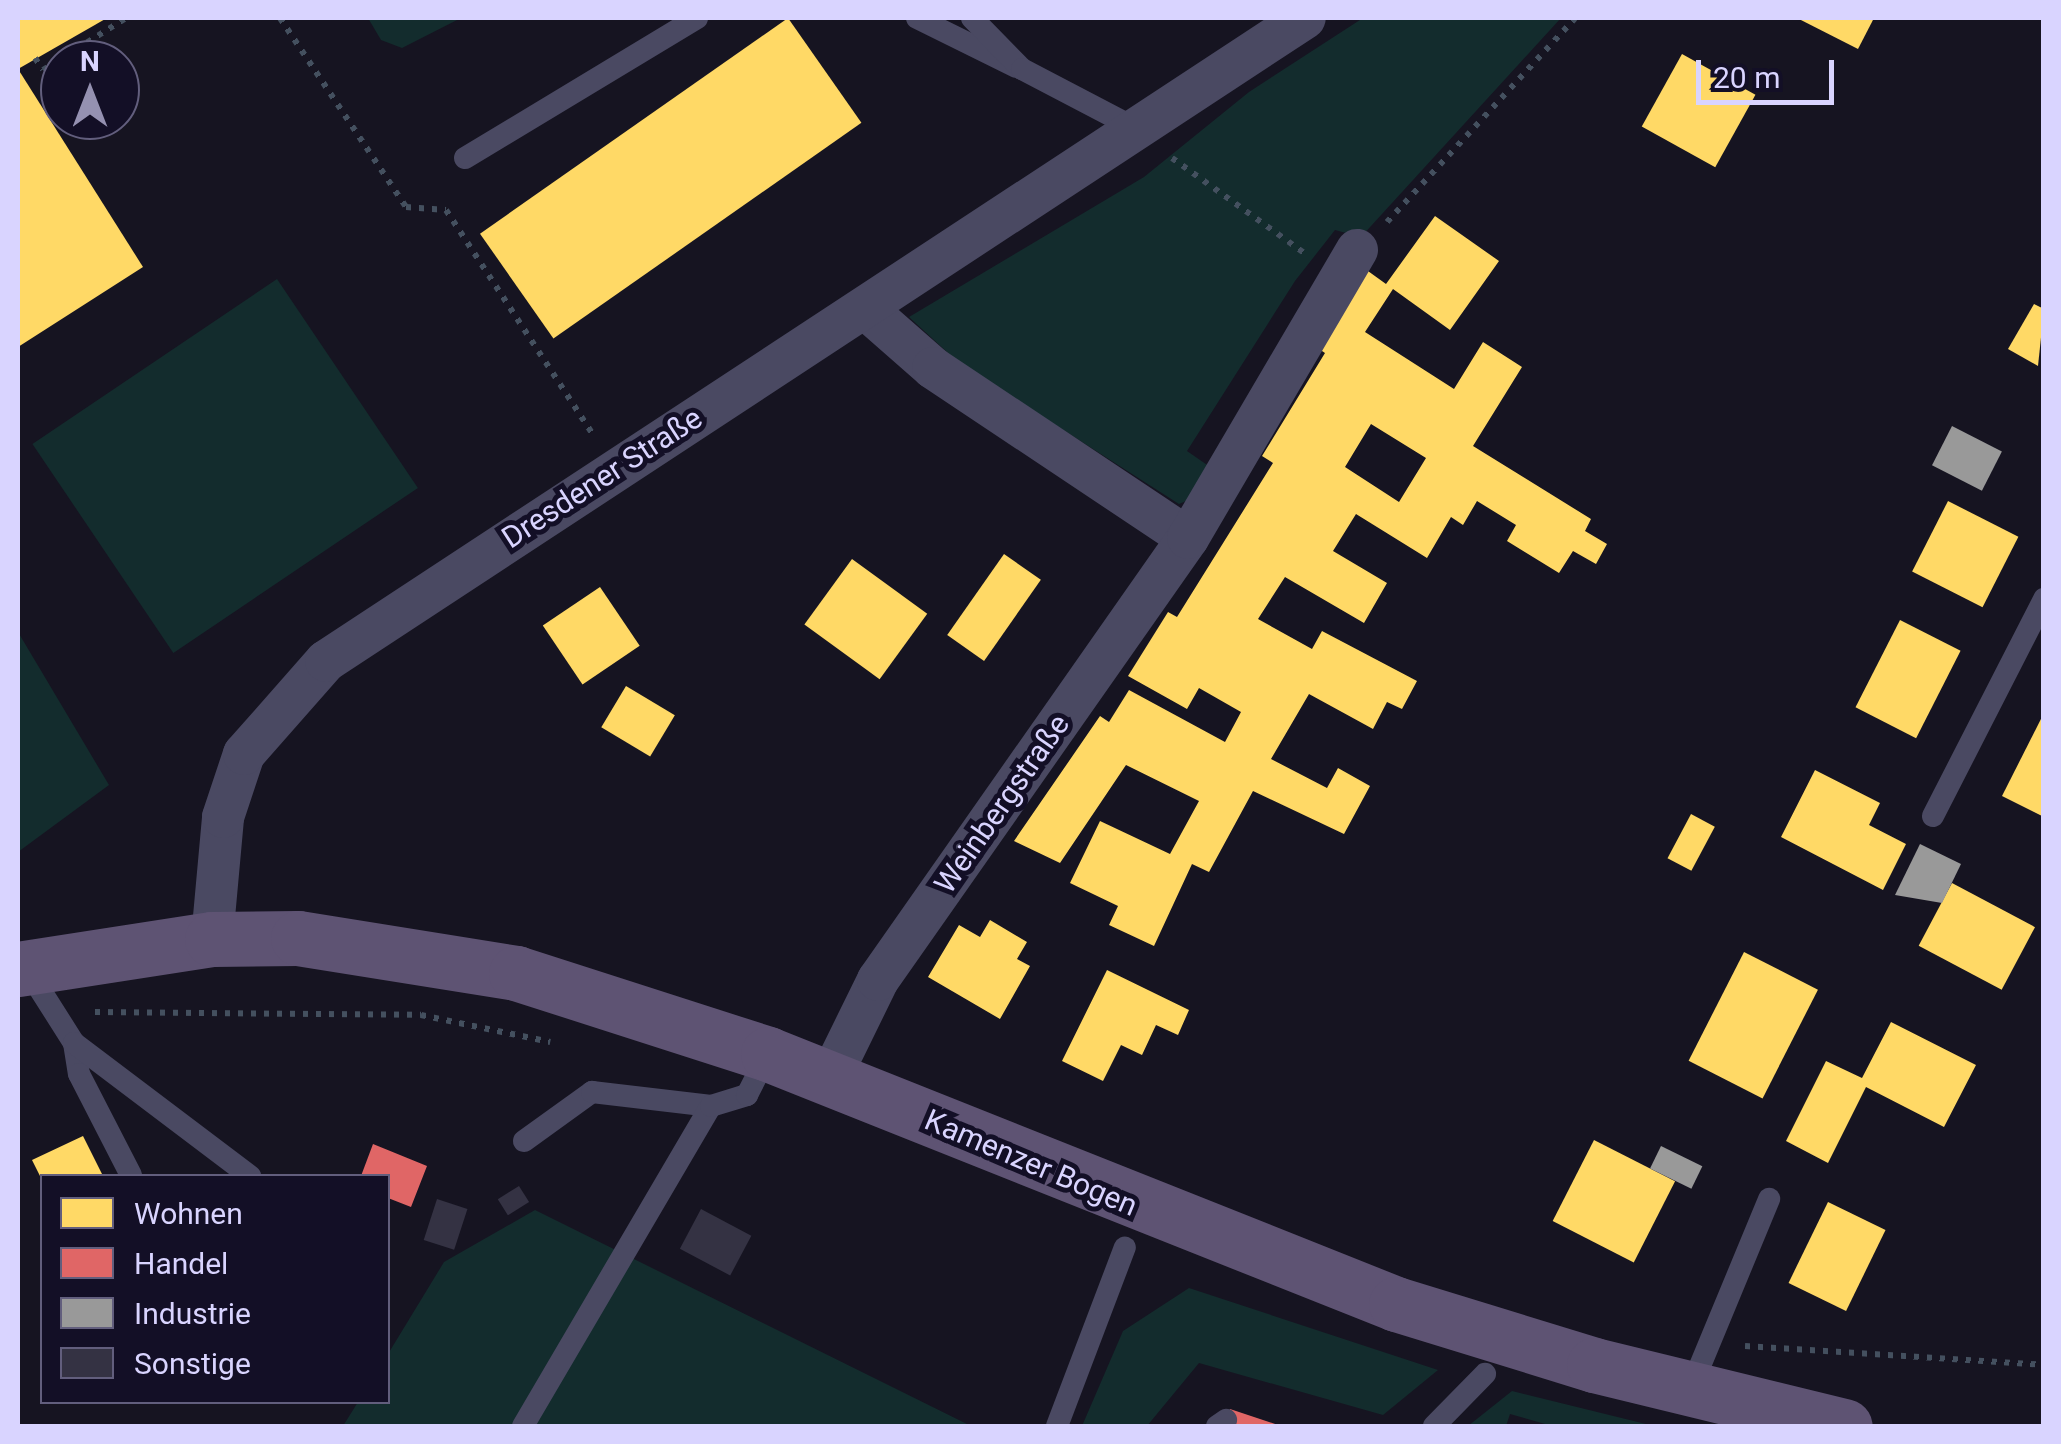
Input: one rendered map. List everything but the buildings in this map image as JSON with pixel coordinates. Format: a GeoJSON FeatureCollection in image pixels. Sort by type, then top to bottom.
{"type":"FeatureCollection","features":[{"type":"Feature","properties":{"kind":"main road","name":"Kamenzer Bogen"},"geometry":{"type":"LineString","coordinates":[[212,939],[298,938],[516,973],[768,1054],[1396,1304],[1702,1366],[1846,1426]]}},
{"type":"Feature","properties":{"kind":"main road"},"geometry":{"type":"LineString","coordinates":[[21,967],[212,939]]}},
{"type":"Feature","properties":{"kind":"street","name":"Dresdener Straße"},"geometry":{"type":"LineString","coordinates":[[212,939],[223,817],[244,754],[280,703],[377,623],[867,310],[1305,18]]}},
{"type":"Feature","properties":{"kind":"street","name":"Weinbergstraße"},"geometry":{"type":"LineString","coordinates":[[830,1078],[878,980],[1188,538],[1349,264]]}},
{"type":"Feature","properties":{"kind":"street"},"geometry":{"type":"LineString","coordinates":[[867,310],[933,368],[1188,538]]}},
{"type":"Feature","properties":{"kind":"lane"},"geometry":{"type":"LineString","coordinates":[[464,158],[696,18]]}},
{"type":"Feature","properties":{"kind":"lane"},"geometry":{"type":"LineString","coordinates":[[917,18],[1137,129]]}},
{"type":"Feature","properties":{"kind":"lane"},"geometry":{"type":"LineString","coordinates":[[972,18],[1022,69]]}},
{"type":"Feature","properties":{"kind":"lane"},"geometry":{"type":"LineString","coordinates":[[1933,816],[2044,599]]}},
{"type":"Feature","properties":{"kind":"lane"},"geometry":{"type":"LineString","coordinates":[[21,967],[74,1043],[247,1174]]}},
{"type":"Feature","properties":{"kind":"lane"},"geometry":{"type":"LineString","coordinates":[[74,1043],[79,1074],[130,1174]]}},
{"type":"Feature","properties":{"kind":"lane"},"geometry":{"type":"LineString","coordinates":[[524,1141],[592,1092],[711,1106],[748,1095],[768,1054]]}},
{"type":"Feature","properties":{"kind":"lane"},"geometry":{"type":"LineString","coordinates":[[524,1426],[711,1106]]}},
{"type":"Feature","properties":{"kind":"lane"},"geometry":{"type":"LineString","coordinates":[[1702,1366],[1769,1200]]}},
{"type":"Feature","properties":{"kind":"lane"},"geometry":{"type":"LineString","coordinates":[[1056,1426],[1125,1247]]}},
{"type":"Feature","properties":{"kind":"lane"},"geometry":{"type":"LineString","coordinates":[[1434,1426],[1486,1374]]}},
{"type":"Feature","properties":{"kind":"path"},"geometry":{"type":"LineString","coordinates":[[36,58],[43,70],[126,18]]}},
{"type":"Feature","properties":{"kind":"path"},"geometry":{"type":"LineString","coordinates":[[280,18],[406,207],[446,210],[615,468]]}},
{"type":"Feature","properties":{"kind":"path"},"geometry":{"type":"LineString","coordinates":[[1137,129],[1349,264],[1575,18]]}},
{"type":"Feature","properties":{"kind":"path"},"geometry":{"type":"LineString","coordinates":[[54,1012],[422,1016],[562,1045]]}},
{"type":"Feature","properties":{"kind":"path"},"geometry":{"type":"LineString","coordinates":[[1702,1366],[2044,1365]]}},
{"type":"Feature","properties":{"kind":"green space"},"geometry":{"type":"Polygon","coordinates":[[[368,18],[461,18],[402,48],[381,40],[368,18]]]}},
{"type":"Feature","properties":{"kind":"green space"},"geometry":{"type":"Polygon","coordinates":[[[1363,18],[1561,18],[1361,237],[1335,230],[1295,281],[1187,451],[1213,469],[1200,495],[1179,504],[960,364],[909,317],[1144,177],[1249,92],[1363,18]]]}},
{"type":"Feature","properties":{"kind":"green space"},"geometry":{"type":"Polygon","coordinates":[[[277,279],[418,488],[173,653],[32,444],[277,279]]]}},
{"type":"Feature","properties":{"kind":"green space"},"geometry":{"type":"Polygon","coordinates":[[[18,632],[109,785],[18,852],[18,632]]]}},
{"type":"Feature","properties":{"kind":"green space"},"geometry":{"type":"Polygon","coordinates":[[[535,1210],[971,1426],[343,1426],[357,1404],[390,1404],[390,1351],[444,1262],[535,1210]]]}},
{"type":"Feature","properties":{"kind":"green space"},"geometry":{"type":"Polygon","coordinates":[[[1189,1288],[1438,1370],[1383,1415],[1199,1363],[1147,1426],[1082,1426],[1123,1331],[1189,1288]]]}},
{"type":"Feature","properties":{"kind":"green space"},"geometry":{"type":"Polygon","coordinates":[[[1512,1391],[1654,1426],[1552,1426],[1510,1414],[1506,1426],[1468,1426],[1512,1391]]]}}]}
